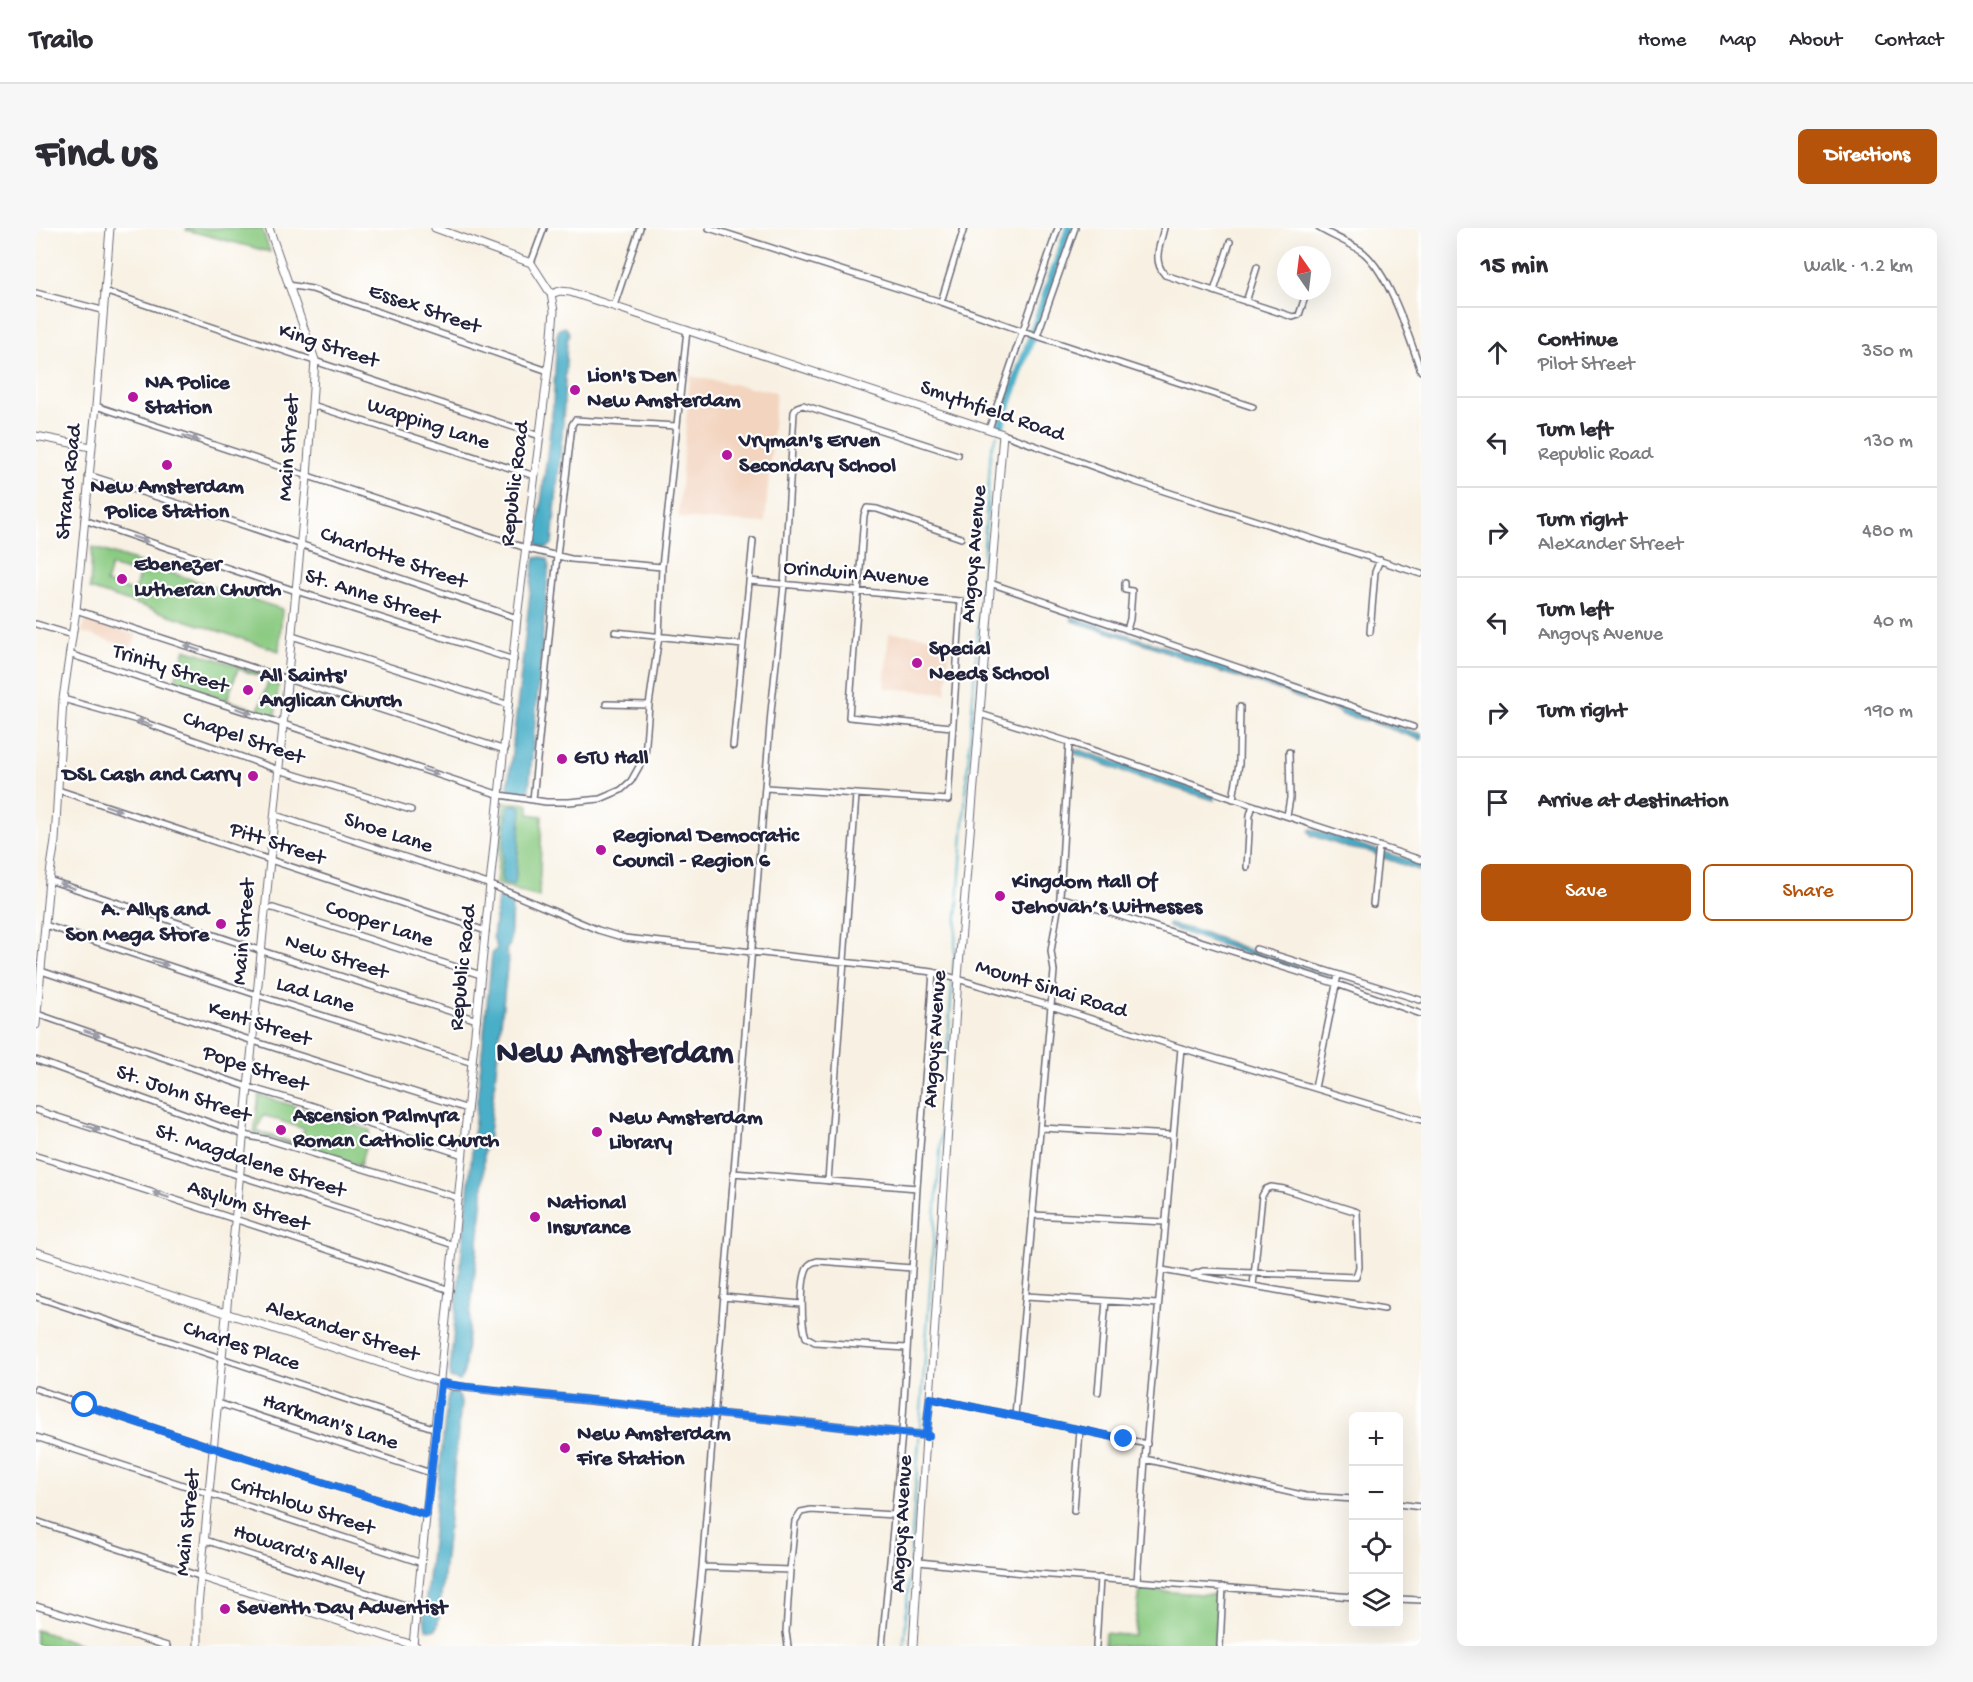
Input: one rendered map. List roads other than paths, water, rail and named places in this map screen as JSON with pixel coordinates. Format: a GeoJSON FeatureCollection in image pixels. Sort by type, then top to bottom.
{"type":"FeatureCollection","features":[{"type":"Feature","properties":{"kind":"street","name":"Strand Road"},"geometry":{"type":"LineString","coordinates":[[36,1025],[49,880],[55,841],[63,699],[76,610],[96,406],[110,228]]}},
{"type":"Feature","properties":{"kind":"street","name":"Main Street"},"geometry":{"type":"LineString","coordinates":[[198,1646],[198,1606],[307,477],[315,360],[269,228]]}},
{"type":"Feature","properties":{"kind":"street"},"geometry":{"type":"LineString","coordinates":[[435,228],[531,263],[551,294]]}},
{"type":"Feature","properties":{"kind":"street"},"geometry":{"type":"LineString","coordinates":[[531,263],[544,228]]}},
{"type":"Feature","properties":{"kind":"street"},"geometry":{"type":"LineString","coordinates":[[614,306],[640,228]]}},
{"type":"Feature","properties":{"kind":"street"},"geometry":{"type":"LineString","coordinates":[[710,228],[1253,407]]}},
{"type":"Feature","properties":{"kind":"street"},"geometry":{"type":"LineString","coordinates":[[736,236],[738,228]]}},
{"type":"Feature","properties":{"kind":"street"},"geometry":{"type":"LineString","coordinates":[[940,302],[964,228]]}},
{"type":"Feature","properties":{"kind":"street"},"geometry":{"type":"LineString","coordinates":[[989,429],[1058,228]]}},
{"type":"Feature","properties":{"kind":"street"},"geometry":{"type":"LineString","coordinates":[[1037,336],[1075,228]]}},
{"type":"Feature","properties":{"kind":"street"},"geometry":{"type":"LineString","coordinates":[[1164,228],[1158,255],[1159,268],[1165,275],[1296,317],[1299,315],[1304,300]]}},
{"type":"Feature","properties":{"kind":"street"},"geometry":{"type":"LineString","coordinates":[[1319,228],[1364,253],[1381,276],[1394,299],[1421,371]]}},
{"type":"Feature","properties":{"kind":"street"},"geometry":{"type":"LineString","coordinates":[[1215,291],[1230,242]]}},
{"type":"Feature","properties":{"kind":"street"},"geometry":{"type":"LineString","coordinates":[[1246,302],[1257,267]]}},
{"type":"Feature","properties":{"kind":"street","name":"Essex Street"},"geometry":{"type":"LineString","coordinates":[[288,285],[312,290],[548,370]]}},
{"type":"Feature","properties":{"kind":"street","name":"King Street"},"geometry":{"type":"LineString","coordinates":[[104,291],[540,436]]}},
{"type":"Feature","properties":{"kind":"street","name":"Smythfield Road"},"geometry":{"type":"LineString","coordinates":[[551,294],[560,291],[570,292],[614,306],[989,429],[1133,481],[1421,574]]}},
{"type":"Feature","properties":{"kind":"street"},"geometry":{"type":"LineString","coordinates":[[36,293],[102,310]]}},
{"type":"Feature","properties":{"kind":"street","name":"Republic Road"},"geometry":{"type":"LineString","coordinates":[[414,1646],[517,618],[554,311],[551,294]]}},
{"type":"Feature","properties":{"kind":"street","name":"Trinity Street"},"geometry":{"type":"LineString","coordinates":[[69,654],[500,795],[569,802],[600,799],[621,790],[631,780],[645,756],[649,705],[659,636],[662,567],[687,330]]}},
{"type":"Feature","properties":{"kind":"street","name":"Wapping Lane"},"geometry":{"type":"LineString","coordinates":[[312,405],[535,476]]}},
{"type":"Feature","properties":{"kind":"street"},"geometry":{"type":"LineString","coordinates":[[694,1646],[715,1413],[771,711],[784,585],[794,412],[797,407],[803,405],[958,455]]}},
{"type":"Feature","properties":{"kind":"street"},"geometry":{"type":"LineString","coordinates":[[96,406],[307,477],[557,556],[662,567]]}},
{"type":"Feature","properties":{"kind":"street"},"geometry":{"type":"LineString","coordinates":[[533,800],[572,425],[575,420],[676,426]]}},
{"type":"Feature","properties":{"kind":"street","name":"Angoys Avenue"},"geometry":{"type":"LineString","coordinates":[[914,1646],[956,977],[1003,435]]}},
{"type":"Feature","properties":{"kind":"street"},"geometry":{"type":"LineString","coordinates":[[36,436],[91,447]]}},
{"type":"Feature","properties":{"kind":"street","name":"Charlotte Street"},"geometry":{"type":"LineString","coordinates":[[88,475],[214,514],[517,618]]}},
{"type":"Feature","properties":{"kind":"street"},"geometry":{"type":"LineString","coordinates":[[766,788],[948,800],[952,727],[849,717],[864,515],[867,508],[877,509],[961,538]]}},
{"type":"Feature","properties":{"kind":"street","name":"St. Anne Street"},"geometry":{"type":"LineString","coordinates":[[84,520],[296,591],[514,660]]}},
{"type":"Feature","properties":{"kind":"street"},"geometry":{"type":"LineString","coordinates":[[733,746],[753,542]]}},
{"type":"Feature","properties":{"kind":"street"},"geometry":{"type":"LineString","coordinates":[[1370,632],[1375,572],[1380,560]]}},
{"type":"Feature","properties":{"kind":"street","name":"Orinduin Avenue"},"geometry":{"type":"LineString","coordinates":[[749,581],[961,601],[952,727]]}},
{"type":"Feature","properties":{"kind":"street"},"geometry":{"type":"LineString","coordinates":[[990,583],[1413,727]]}},
{"type":"Feature","properties":{"kind":"street"},"geometry":{"type":"LineString","coordinates":[[1125,583],[1125,590],[1132,591],[1127,630]]}},
{"type":"Feature","properties":{"kind":"street"},"geometry":{"type":"LineString","coordinates":[[76,610],[504,750]]}},
{"type":"Feature","properties":{"kind":"street"},"geometry":{"type":"LineString","coordinates":[[36,624],[72,635]]}},
{"type":"Feature","properties":{"kind":"street"},"geometry":{"type":"LineString","coordinates":[[615,632],[743,645]]}},
{"type":"Feature","properties":{"kind":"street"},"geometry":{"type":"LineString","coordinates":[[292,636],[509,705]]}},
{"type":"Feature","properties":{"kind":"street","name":"Chapel Street"},"geometry":{"type":"LineString","coordinates":[[63,699],[141,722],[279,770],[411,810]]}},
{"type":"Feature","properties":{"kind":"street"},"geometry":{"type":"LineString","coordinates":[[606,704],[649,705]]}},
{"type":"Feature","properties":{"kind":"street"},"geometry":{"type":"LineString","coordinates":[[1233,799],[1237,787],[1239,764],[1240,707]]}},
{"type":"Feature","properties":{"kind":"street"},"geometry":{"type":"LineString","coordinates":[[980,714],[1421,860]]}},
{"type":"Feature","properties":{"kind":"street"},"geometry":{"type":"LineString","coordinates":[[1015,1416],[1052,1006],[1051,951],[1060,897],[1069,742]]}},
{"type":"Feature","properties":{"kind":"street"},"geometry":{"type":"LineString","coordinates":[[1287,816],[1290,789],[1289,752]]}},
{"type":"Feature","properties":{"kind":"street","name":"Pitt Street"},"geometry":{"type":"LineString","coordinates":[[58,790],[486,931]]}},
{"type":"Feature","properties":{"kind":"street"},"geometry":{"type":"LineString","coordinates":[[828,1181],[856,795]]}},
{"type":"Feature","properties":{"kind":"street"},"geometry":{"type":"LineString","coordinates":[[1247,867],[1250,815],[1253,806]]}},
{"type":"Feature","properties":{"kind":"street","name":"Shoe Lane"},"geometry":{"type":"LineString","coordinates":[[274,815],[491,885]]}},
{"type":"Feature","properties":{"kind":"street"},"geometry":{"type":"LineString","coordinates":[[1373,904],[1379,846]]}},
{"type":"Feature","properties":{"kind":"street","name":"New Street"},"geometry":{"type":"LineString","coordinates":[[49,880],[477,1020]]}},
{"type":"Feature","properties":{"kind":"street","name":"Mount Sinai Road"},"geometry":{"type":"LineString","coordinates":[[491,885],[598,930],[625,938],[933,972],[956,977],[1421,1120]]}},
{"type":"Feature","properties":{"kind":"street"},"geometry":{"type":"LineString","coordinates":[[1060,897],[1336,984],[1421,1014]]}},
{"type":"Feature","properties":{"kind":"street","name":"Cooper Lane"},"geometry":{"type":"LineString","coordinates":[[266,908],[273,908],[482,975]]}},
{"type":"Feature","properties":{"kind":"street","name":"Lad Lane"},"geometry":{"type":"LineString","coordinates":[[45,925],[472,1063]]}},
{"type":"Feature","properties":{"kind":"street"},"geometry":{"type":"LineString","coordinates":[[1256,949],[1420,1000]]}},
{"type":"Feature","properties":{"kind":"street","name":"Kent Street"},"geometry":{"type":"LineString","coordinates":[[41,971],[468,1109]]}},
{"type":"Feature","properties":{"kind":"street"},"geometry":{"type":"LineString","coordinates":[[882,1646],[902,1433],[933,972]]}},
{"type":"Feature","properties":{"kind":"street"},"geometry":{"type":"LineString","coordinates":[[1315,1088],[1338,975]]}},
{"type":"Feature","properties":{"kind":"street","name":"Pope Street"},"geometry":{"type":"LineString","coordinates":[[37,1014],[248,1088],[310,1105],[463,1155]]}},
{"type":"Feature","properties":{"kind":"street"},"geometry":{"type":"LineString","coordinates":[[1137,1582],[1145,1459],[1181,1048]]}},
{"type":"Feature","properties":{"kind":"street","name":"St. John Street"},"geometry":{"type":"LineString","coordinates":[[36,1060],[244,1135],[269,1140],[459,1198]]}},
{"type":"Feature","properties":{"kind":"street","name":"St. Magdalene Street"},"geometry":{"type":"LineString","coordinates":[[36,1110],[454,1245]]}},
{"type":"Feature","properties":{"kind":"street"},"geometry":{"type":"LineString","coordinates":[[1041,1128],[1173,1135]]}},
{"type":"Feature","properties":{"kind":"street","name":"Asylum Street"},"geometry":{"type":"LineString","coordinates":[[36,1156],[136,1186],[450,1290]]}},
{"type":"Feature","properties":{"kind":"street"},"geometry":{"type":"LineString","coordinates":[[733,1173],[917,1188]]}},
{"type":"Feature","properties":{"kind":"street"},"geometry":{"type":"LineString","coordinates":[[1192,1275],[1203,1271],[1255,1272],[1356,1277],[1359,1267],[1357,1212],[1284,1189],[1271,1187],[1266,1189],[1262,1196],[1255,1272],[1253,1286]]}},
{"type":"Feature","properties":{"kind":"street"},"geometry":{"type":"LineString","coordinates":[[1033,1215],[1165,1222]]}},
{"type":"Feature","properties":{"kind":"street","name":"Alexander Street"},"geometry":{"type":"LineString","coordinates":[[36,1252],[459,1387],[927,1436]]}},
{"type":"Feature","properties":{"kind":"street"},"geometry":{"type":"LineString","coordinates":[[906,1348],[815,1342],[806,1337],[803,1329],[801,1304],[807,1268],[810,1263],[818,1261],[912,1268]]}},
{"type":"Feature","properties":{"kind":"street"},"geometry":{"type":"LineString","coordinates":[[1162,1270],[1384,1309]]}},
{"type":"Feature","properties":{"kind":"street"},"geometry":{"type":"LineString","coordinates":[[1026,1296],[1158,1304]]}},
{"type":"Feature","properties":{"kind":"street","name":"Charles Place"},"geometry":{"type":"LineString","coordinates":[[36,1297],[436,1429]]}},
{"type":"Feature","properties":{"kind":"street"},"geometry":{"type":"LineString","coordinates":[[723,1297],[801,1304]]}},
{"type":"Feature","properties":{"kind":"street"},"geometry":{"type":"LineString","coordinates":[[1098,1392],[1106,1301]]}},
{"type":"Feature","properties":{"kind":"street"},"geometry":{"type":"LineString","coordinates":[[36,1389],[426,1515]]}},
{"type":"Feature","properties":{"kind":"street"},"geometry":{"type":"LineString","coordinates":[[930,1398],[1147,1444]]}},
{"type":"Feature","properties":{"kind":"street","name":"Harkman's Lane"},"geometry":{"type":"LineString","coordinates":[[218,1403],[431,1473]]}},
{"type":"Feature","properties":{"kind":"street"},"geometry":{"type":"LineString","coordinates":[[1074,1511],[1080,1430]]}},
{"type":"Feature","properties":{"kind":"street","name":"Critchlow Street"},"geometry":{"type":"LineString","coordinates":[[36,1437],[422,1563]]}},
{"type":"Feature","properties":{"kind":"street"},"geometry":{"type":"LineString","coordinates":[[1145,1459],[1306,1496],[1349,1499]]}},
{"type":"Feature","properties":{"kind":"street"},"geometry":{"type":"LineString","coordinates":[[1403,1505],[1421,1507]]}},
{"type":"Feature","properties":{"kind":"street"},"geometry":{"type":"LineString","coordinates":[[788,1646],[786,1632],[790,1570],[795,1521],[801,1512],[811,1510],[894,1515]]}},
{"type":"Feature","properties":{"kind":"street"},"geometry":{"type":"LineString","coordinates":[[36,1521],[414,1646]]}},
{"type":"Feature","properties":{"kind":"street","name":"Howard's Alley"},"geometry":{"type":"LineString","coordinates":[[205,1540],[417,1609]]}},
{"type":"Feature","properties":{"kind":"street"},"geometry":{"type":"LineString","coordinates":[[919,1562],[1023,1573],[1349,1597]]}},
{"type":"Feature","properties":{"kind":"street"},"geometry":{"type":"LineString","coordinates":[[702,1567],[790,1570]]}},
{"type":"Feature","properties":{"kind":"street"},"geometry":{"type":"LineString","coordinates":[[1096,1646],[1100,1578]]}},
{"type":"Feature","properties":{"kind":"street"},"geometry":{"type":"LineString","coordinates":[[1220,1646],[1223,1587]]}},
{"type":"Feature","properties":{"kind":"street"},"geometry":{"type":"LineString","coordinates":[[1403,1599],[1421,1600]]}},
{"type":"Feature","properties":{"kind":"street"},"geometry":{"type":"LineString","coordinates":[[36,1606],[167,1646]]}},
{"type":"Feature","properties":{"kind":"water"},"geometry":{"type":"Polygon","coordinates":[[[565,327],[569,335],[563,423],[552,544],[547,548],[537,543],[538,528],[553,406],[557,335],[559,329],[565,327]]]}},
{"type":"Feature","properties":{"kind":"water"},"geometry":{"type":"Polygon","coordinates":[[[535,558],[548,559],[549,565],[529,789],[527,793],[516,794],[508,787],[533,568],[535,558]]]}},
{"type":"Feature","properties":{"kind":"water"},"geometry":{"type":"Polygon","coordinates":[[[1072,617],[1231,668],[1421,734],[1421,740],[1368,721],[1343,715],[1334,709],[1283,691],[1208,668],[1152,646],[1072,621],[1072,617]]]}},
{"type":"Feature","properties":{"kind":"water"},"geometry":{"type":"Polygon","coordinates":[[[1075,750],[1214,795],[1214,800],[1138,777],[1073,753],[1075,750]]]}},
{"type":"Feature","properties":{"kind":"water"},"geometry":{"type":"Polygon","coordinates":[[[511,805],[522,808],[515,884],[511,886],[502,882],[501,873],[508,807],[511,805]]]}},
{"type":"Feature","properties":{"kind":"water"},"geometry":{"type":"Polygon","coordinates":[[[1311,829],[1421,864],[1421,871],[1371,852],[1348,848],[1311,835],[1309,831],[1311,829]]]}},
{"type":"Feature","properties":{"kind":"water"},"geometry":{"type":"Polygon","coordinates":[[[498,898],[512,902],[510,944],[506,950],[508,958],[488,1144],[484,1152],[483,1197],[464,1372],[460,1381],[450,1378],[450,1369],[492,954],[497,948],[493,937],[498,898]]]}},
{"type":"Feature","properties":{"kind":"water"},"geometry":{"type":"Polygon","coordinates":[[[1167,925],[1205,933],[1335,979],[1253,956],[1171,928],[1167,925]]]}},
{"type":"Feature","properties":{"kind":"water"},"geometry":{"type":"Polygon","coordinates":[[[450,1392],[458,1396],[461,1404],[438,1624],[433,1630],[426,1629],[424,1617],[447,1400],[450,1392]]]}},
{"type":"Feature","properties":{"kind":"waterway"},"geometry":{"type":"LineString","coordinates":[[1000,428],[1069,228]]}},
{"type":"Feature","properties":{"kind":"waterway"},"geometry":{"type":"LineString","coordinates":[[904,1646],[991,449],[997,435]]}},
{"type":"Feature","properties":{"kind":"place","name":"Lion's Den New Amsterdam"},"geometry":{"type":"Point","coordinates":[575,390]}},
{"type":"Feature","properties":{"kind":"place","name":"NA Police Station"},"geometry":{"type":"Point","coordinates":[133,397]}},
{"type":"Feature","properties":{"kind":"place","name":"Vryman's Erven Secondary School"},"geometry":{"type":"Point","coordinates":[727,455]}},
{"type":"Feature","properties":{"kind":"place","name":"New Amsterdam Police Station"},"geometry":{"type":"Point","coordinates":[167,465]}},
{"type":"Feature","properties":{"kind":"place","name":"Ebenezer Lutheran Church"},"geometry":{"type":"Point","coordinates":[122,579]}},
{"type":"Feature","properties":{"kind":"place","name":"Special Needs School"},"geometry":{"type":"Point","coordinates":[917,663]}},
{"type":"Feature","properties":{"kind":"place","name":"All Saints' Anglican Church"},"geometry":{"type":"Point","coordinates":[248,690]}},
{"type":"Feature","properties":{"kind":"place","name":"GTU Hall"},"geometry":{"type":"Point","coordinates":[562,759]}},
{"type":"Feature","properties":{"kind":"place","name":"DSL Cash and Carry"},"geometry":{"type":"Point","coordinates":[253,776]}},
{"type":"Feature","properties":{"kind":"place","name":"Regional Democratic Council - Region 6"},"geometry":{"type":"Point","coordinates":[601,850]}},
{"type":"Feature","properties":{"kind":"place","name":"Kingdom Hall Of Jehovah’s Witnesses"},"geometry":{"type":"Point","coordinates":[1000,896]}},
{"type":"Feature","properties":{"kind":"place","name":"A. Allys and Son Mega Store"},"geometry":{"type":"Point","coordinates":[221,924]}},
{"type":"Feature","properties":{"kind":"place","name":"Ascension Palmyra Roman Catholic Church"},"geometry":{"type":"Point","coordinates":[281,1130]}},
{"type":"Feature","properties":{"kind":"place","name":"New Amsterdam Library"},"geometry":{"type":"Point","coordinates":[597,1132]}},
{"type":"Feature","properties":{"kind":"place","name":"National Insurance"},"geometry":{"type":"Point","coordinates":[535,1217]}},
{"type":"Feature","properties":{"kind":"place","name":"New Amsterdam Fire Station"},"geometry":{"type":"Point","coordinates":[565,1448]}},
{"type":"Feature","properties":{"kind":"place","name":"Seventh Day Adventist"},"geometry":{"type":"Point","coordinates":[225,1609]}},
{"type":"Feature","properties":{"kind":"district","name":"New Amsterdam"},"geometry":{"type":"Point","coordinates":[615,1055]}}]}
